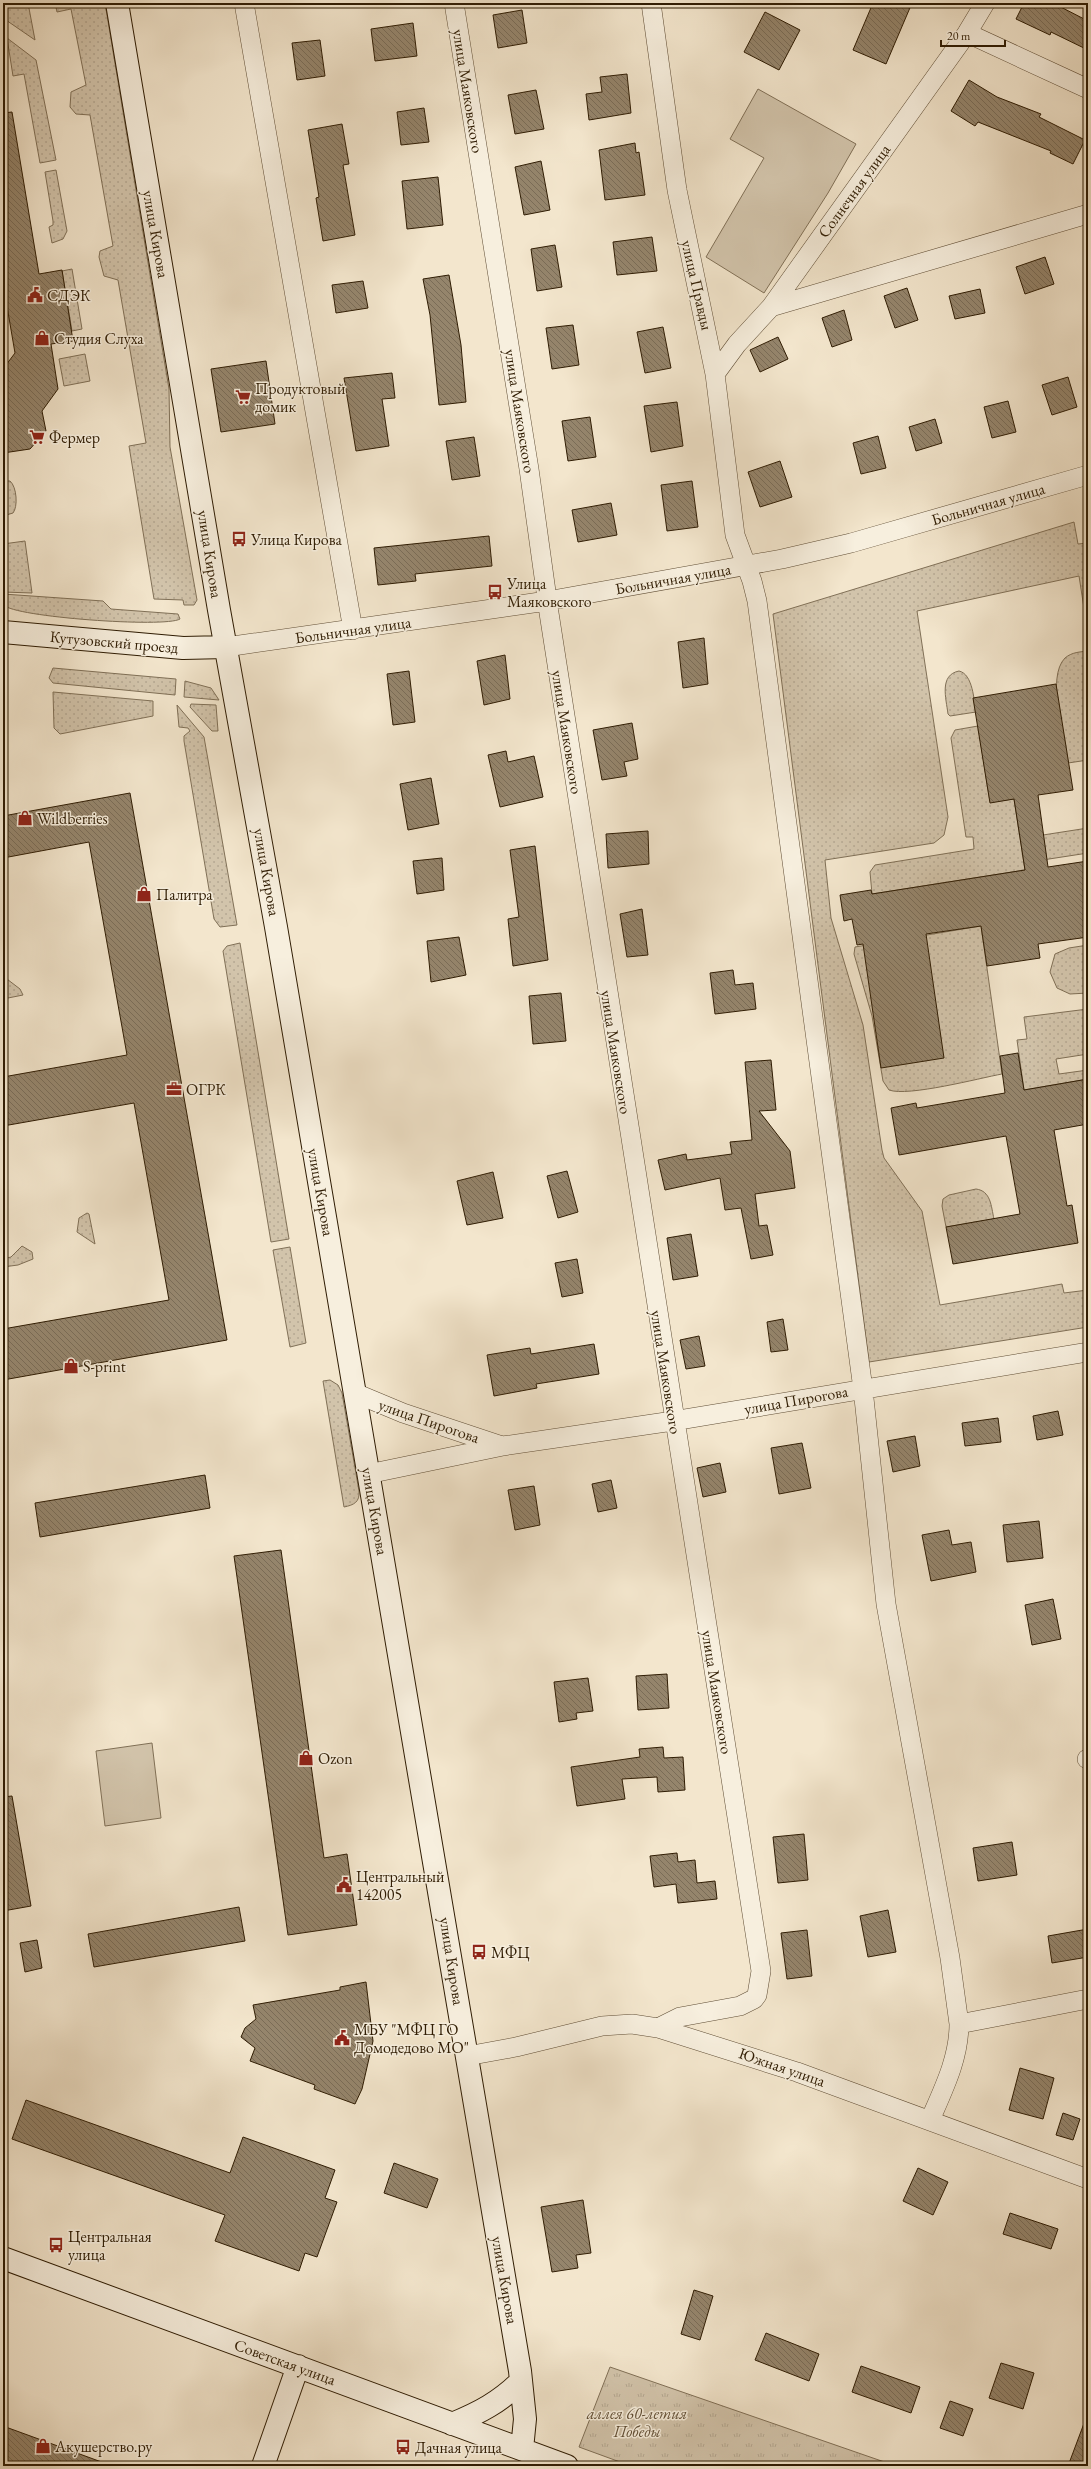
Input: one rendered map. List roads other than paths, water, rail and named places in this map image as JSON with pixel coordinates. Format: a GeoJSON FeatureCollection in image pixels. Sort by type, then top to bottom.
{"type":"FeatureCollection","features":[{"type":"Feature","properties":{"kind":"street","name":"улица Кирова"},"geometry":{"type":"LineString","coordinates":[[117,3],[226,648],[276,927],[521,2382],[525,2419],[522,2449]]}},
{"type":"Feature","properties":{"kind":"street"},"geometry":{"type":"LineString","coordinates":[[244,3],[353,630]]}},
{"type":"Feature","properties":{"kind":"street","name":"улица Маяковского"},"geometry":{"type":"LineString","coordinates":[[454,3],[530,469],[547,601],[673,1421],[758,1949],[761,1981],[757,1995],[748,2003],[680,2017],[658,2028]]}},
{"type":"Feature","properties":{"kind":"street","name":"улица Правды"},"geometry":{"type":"LineString","coordinates":[[651,3],[677,190],[715,374],[735,535],[747,566],[757,602],[863,1389],[886,1604],[950,1958],[959,2024],[958,2044],[953,2065],[930,2120]]}},
{"type":"Feature","properties":{"kind":"street","name":"Солнечная улица"},"geometry":{"type":"LineString","coordinates":[[715,374],[770,307],[967,33],[985,3]]}},
{"type":"Feature","properties":{"kind":"street"},"geometry":{"type":"LineString","coordinates":[[967,33],[1088,89]]}},
{"type":"Feature","properties":{"kind":"street"},"geometry":{"type":"LineString","coordinates":[[770,307],[1088,214]]}},
{"type":"Feature","properties":{"kind":"street","name":"Больничная улица"},"geometry":{"type":"LineString","coordinates":[[226,648],[547,601],[747,566],[851,543],[1088,476]]}},
{"type":"Feature","properties":{"kind":"street","name":"Кутузовский проезд"},"geometry":{"type":"LineString","coordinates":[[3,632],[183,648],[226,648]]}},
{"type":"Feature","properties":{"kind":"street","name":"улица Пирогова"},"geometry":{"type":"LineString","coordinates":[[368,1474],[503,1446],[673,1421],[1088,1352]]}},
{"type":"Feature","properties":{"kind":"street","name":"улица Пирогова"},"geometry":{"type":"LineString","coordinates":[[355,1393],[403,1413],[503,1446]]}},
{"type":"Feature","properties":{"kind":"street"},"geometry":{"type":"LineString","coordinates":[[959,2024],[1088,1999]]}},
{"type":"Feature","properties":{"kind":"street","name":"Южная улица"},"geometry":{"type":"LineString","coordinates":[[467,2056],[516,2047],[602,2026],[632,2024],[658,2028],[740,2052],[1088,2178]]}},
{"type":"Feature","properties":{"kind":"street","name":"Советская улица"},"geometry":{"type":"LineString","coordinates":[[3,2258],[567,2466]]}},
{"type":"Feature","properties":{"kind":"street"},"geometry":{"type":"LineString","coordinates":[[263,2466],[298,2366]]}},
{"type":"Feature","properties":{"kind":"street"},"geometry":{"type":"LineString","coordinates":[[452,2424],[489,2408],[505,2397],[521,2382]]}},
{"type":"Feature","properties":{"kind":"place","name":"СДЭК"},"geometry":{"type":"Point","coordinates":[35,295]}},
{"type":"Feature","properties":{"kind":"place","name":"Студия Слуха"},"geometry":{"type":"Point","coordinates":[42,338]}},
{"type":"Feature","properties":{"kind":"place","name":"Продуктовый домик"},"geometry":{"type":"Point","coordinates":[243,397]}},
{"type":"Feature","properties":{"kind":"place","name":"Фермер"},"geometry":{"type":"Point","coordinates":[37,437]}},
{"type":"Feature","properties":{"kind":"place","name":"Улица Кирова"},"geometry":{"type":"Point","coordinates":[239,539]}},
{"type":"Feature","properties":{"kind":"place","name":"Улица Маяковского"},"geometry":{"type":"Point","coordinates":[495,592]}},
{"type":"Feature","properties":{"kind":"place","name":"Wildberries"},"geometry":{"type":"Point","coordinates":[25,818]}},
{"type":"Feature","properties":{"kind":"place","name":"Палитра"},"geometry":{"type":"Point","coordinates":[144,894]}},
{"type":"Feature","properties":{"kind":"place","name":"ОГРК"},"geometry":{"type":"Point","coordinates":[174,1089]}},
{"type":"Feature","properties":{"kind":"place","name":"S-print"},"geometry":{"type":"Point","coordinates":[71,1366]}},
{"type":"Feature","properties":{"kind":"place","name":"Ozon"},"geometry":{"type":"Point","coordinates":[306,1758]}},
{"type":"Feature","properties":{"kind":"place","name":"Центральный 142005"},"geometry":{"type":"Point","coordinates":[344,1885]}},
{"type":"Feature","properties":{"kind":"place","name":"МФЦ"},"geometry":{"type":"Point","coordinates":[479,1952]}},
{"type":"Feature","properties":{"kind":"place","name":"МБУ \"МФЦ ГО Домодедово МО\""},"geometry":{"type":"Point","coordinates":[342,2038]}},
{"type":"Feature","properties":{"kind":"place","name":"Центральная улица"},"geometry":{"type":"Point","coordinates":[56,2245]}},
{"type":"Feature","properties":{"kind":"place","name":"Акушерство.ру"},"geometry":{"type":"Point","coordinates":[43,2446]}},
{"type":"Feature","properties":{"kind":"place","name":"Дачная улица"},"geometry":{"type":"Point","coordinates":[403,2447]}},
{"type":"Feature","properties":{"kind":"park label","name":"аллея 60-летия Победы"},"geometry":{"type":"Point","coordinates":[637,2422]}}]}
